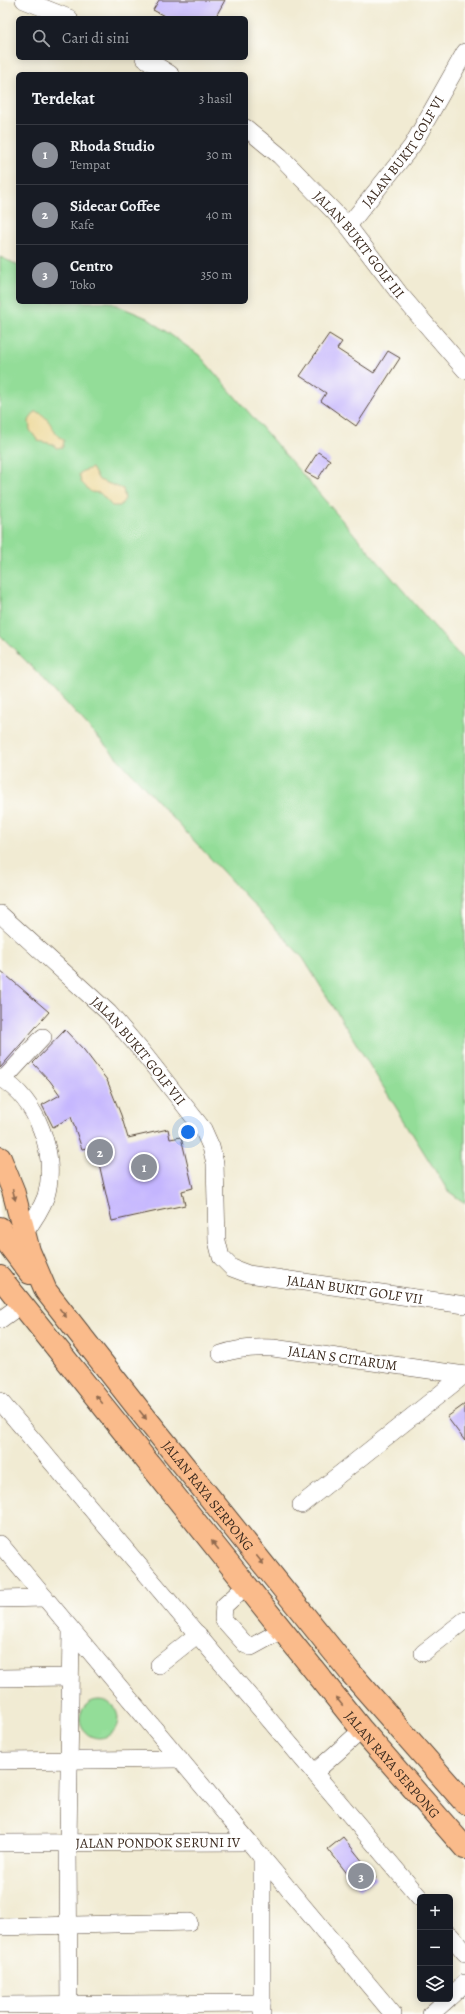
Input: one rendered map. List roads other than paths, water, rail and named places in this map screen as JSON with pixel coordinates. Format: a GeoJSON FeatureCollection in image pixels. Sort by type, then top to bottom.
{"type":"FeatureCollection","features":[{"type":"Feature","properties":{"kind":"main road","name":"JALAN RAYA SERPONG"},"geometry":{"type":"LineString","coordinates":[[0,1158],[13,1190],[23,1235],[35,1269],[46,1291],[140,1411],[350,1672],[465,1803]]}},
{"type":"Feature","properties":{"kind":"main road"},"geometry":{"type":"LineString","coordinates":[[0,1228],[19,1260],[46,1291]]}},
{"type":"Feature","properties":{"kind":"main road","name":"JALAN RAYA SERPONG"},"geometry":{"type":"LineString","coordinates":[[0,1277],[362,1730],[465,1848]]}},
{"type":"Feature","properties":{"kind":"street"},"geometry":{"type":"LineString","coordinates":[[24,0],[64,16]]}},
{"type":"Feature","properties":{"kind":"street","name":"JALAN BUKIT GOLF VI"},"geometry":{"type":"LineString","coordinates":[[348,226],[412,146],[465,52]]}},
{"type":"Feature","properties":{"kind":"street"},"geometry":{"type":"LineString","coordinates":[[147,60],[167,72]]}},
{"type":"Feature","properties":{"kind":"street","name":"JALAN BUKIT GOLF III"},"geometry":{"type":"LineString","coordinates":[[248,130],[280,156],[348,226],[399,294],[465,370]]}},
{"type":"Feature","properties":{"kind":"street","name":"JALAN BUKIT GOLF VII"},"geometry":{"type":"LineString","coordinates":[[0,914],[109,1013],[144,1054],[202,1128],[211,1147],[215,1163],[217,1241],[221,1257],[232,1268],[248,1274],[465,1305]]}},
{"type":"Feature","properties":{"kind":"street"},"geometry":{"type":"LineString","coordinates":[[23,1235],[39,1211],[46,1195],[49,1165],[47,1150],[38,1122],[18,1093],[2,1079],[43,1037]]}},
{"type":"Feature","properties":{"kind":"street"},"geometry":{"type":"LineString","coordinates":[[0,1320],[22,1304]]}},
{"type":"Feature","properties":{"kind":"street","name":"JALAN S CITARUM"},"geometry":{"type":"LineString","coordinates":[[222,1354],[249,1347],[273,1348],[465,1375]]}},
{"type":"Feature","properties":{"kind":"street"},"geometry":{"type":"LineString","coordinates":[[301,1504],[465,1375]]}},
{"type":"Feature","properties":{"kind":"street"},"geometry":{"type":"LineString","coordinates":[[0,1401],[417,1894]]}},
{"type":"Feature","properties":{"kind":"street"},"geometry":{"type":"LineString","coordinates":[[0,1544],[262,1859],[394,2014]]}},
{"type":"Feature","properties":{"kind":"street"},"geometry":{"type":"LineString","coordinates":[[247,1585],[224,1606],[224,1619],[246,1645],[251,1647],[282,1630]]}},
{"type":"Feature","properties":{"kind":"street"},"geometry":{"type":"LineString","coordinates":[[0,1599],[45,1598]]}},
{"type":"Feature","properties":{"kind":"street"},"geometry":{"type":"LineString","coordinates":[[423,1652],[465,1620]]}},
{"type":"Feature","properties":{"kind":"street"},"geometry":{"type":"LineString","coordinates":[[69,2009],[68,1844],[71,1631]]}},
{"type":"Feature","properties":{"kind":"street"},"geometry":{"type":"LineString","coordinates":[[159,1665],[198,1634]]}},
{"type":"Feature","properties":{"kind":"street"},"geometry":{"type":"LineString","coordinates":[[0,1678],[70,1677]]}},
{"type":"Feature","properties":{"kind":"street"},"geometry":{"type":"LineString","coordinates":[[314,1772],[362,1730]]}},
{"type":"Feature","properties":{"kind":"street"},"geometry":{"type":"LineString","coordinates":[[0,1761],[180,1759]]}},
{"type":"Feature","properties":{"kind":"street","name":"JALAN PONDOK SERUNI IV"},"geometry":{"type":"LineString","coordinates":[[0,1843],[68,1844],[248,1842]]}},
{"type":"Feature","properties":{"kind":"street"},"geometry":{"type":"LineString","coordinates":[[0,2005],[69,2009],[262,2009],[262,1859]]}},
{"type":"Feature","properties":{"kind":"street"},"geometry":{"type":"LineString","coordinates":[[0,1926],[68,1926],[189,1922]]}},
{"type":"Feature","properties":{"kind":"street"},"geometry":{"type":"LineString","coordinates":[[453,1938],[465,1953]]}},
{"type":"Feature","properties":{"kind":"street"},"geometry":{"type":"LineString","coordinates":[[453,1994],[465,1982]]}},
{"type":"Feature","properties":{"kind":"street"},"geometry":{"type":"LineString","coordinates":[[431,2014],[445,2002]]}},
{"type":"Feature","properties":{"kind":"place","name":"Sidecar Coffee"},"geometry":{"type":"Point","coordinates":[100,1152]}},
{"type":"Feature","properties":{"kind":"place","name":"Rhoda Studio"},"geometry":{"type":"Point","coordinates":[144,1167]}},
{"type":"Feature","properties":{"kind":"place","name":"Centro"},"geometry":{"type":"Point","coordinates":[361,1876]}}]}
